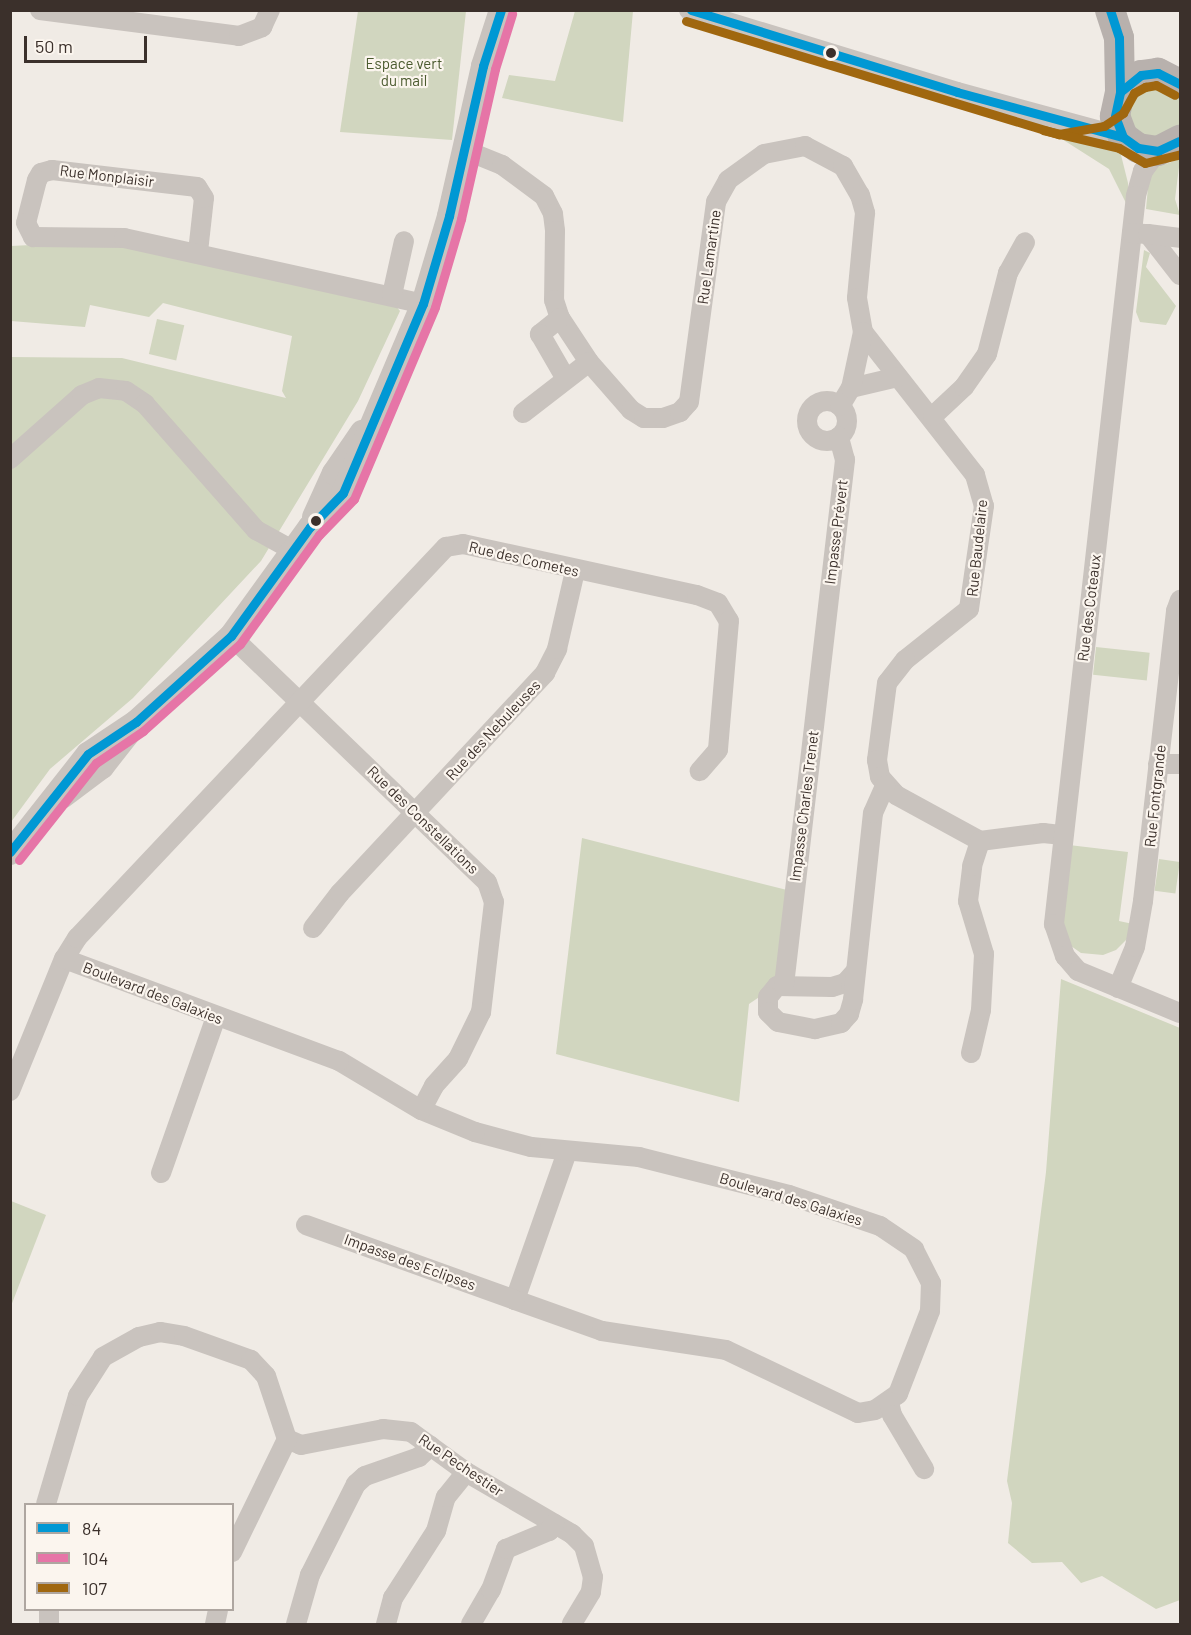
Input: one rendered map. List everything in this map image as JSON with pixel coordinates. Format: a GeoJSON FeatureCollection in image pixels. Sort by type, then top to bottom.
{"type":"FeatureCollection","features":[{"type":"Feature","properties":{"kind":"main road"},"geometry":{"type":"LineString","coordinates":[[1110,10],[1119,38],[1118,98],[1115,116],[1159,142]]}},
{"type":"Feature","properties":{"kind":"main road"},"geometry":{"type":"LineString","coordinates":[[1116,10],[1149,74]]}},
{"type":"Feature","properties":{"kind":"main road"},"geometry":{"type":"LineString","coordinates":[[1118,98],[1132,79],[1149,74],[1166,75],[1180,84]]}},
{"type":"Feature","properties":{"kind":"street"},"geometry":{"type":"LineString","coordinates":[[40,10],[239,36],[262,27],[270,10]]}},
{"type":"Feature","properties":{"kind":"street"},"geometry":{"type":"LineString","coordinates":[[483,66],[488,10]]}},
{"type":"Feature","properties":{"kind":"street"},"geometry":{"type":"LineString","coordinates":[[10,853],[54,801],[102,767],[136,722],[231,636],[310,527],[329,481],[374,416],[423,304],[465,150],[483,66],[501,10]]}},
{"type":"Feature","properties":{"kind":"street"},"geometry":{"type":"LineString","coordinates":[[689,10],[1060,122],[1159,142]]}},
{"type":"Feature","properties":{"kind":"street"},"geometry":{"type":"LineString","coordinates":[[1060,122],[1098,115],[1118,98]]}},
{"type":"Feature","properties":{"kind":"street","name":"Rue des Coteaux"},"geometry":{"type":"LineString","coordinates":[[1136,196],[1159,142]]}},
{"type":"Feature","properties":{"kind":"street","name":"Rue des Coteaux"},"geometry":{"type":"LineString","coordinates":[[1159,142],[1143,171],[1136,196],[1140,234],[1063,835],[1054,924],[1057,940],[1078,971],[1180,1013]]}},
{"type":"Feature","properties":{"kind":"street","name":"Rue Lamartine"},"geometry":{"type":"LineString","coordinates":[[465,150],[502,165],[544,196],[553,214],[555,231],[554,300],[560,318],[589,362],[631,410],[644,418],[663,418],[680,412],[689,402],[693,386],[716,202],[728,180],[747,164],[764,154],[805,146],[843,166],[861,195],[865,234],[857,298],[863,332],[898,377],[933,416]]}},
{"type":"Feature","properties":{"kind":"street","name":"Rue Monplaisir"},"geometry":{"type":"LineString","coordinates":[[198,252],[204,198],[197,187],[52,170],[41,173],[37,180],[26,223],[33,237],[106,235],[198,252],[423,304]]}},
{"type":"Feature","properties":{"kind":"street"},"geometry":{"type":"LineString","coordinates":[[1140,234],[1180,238]]}},
{"type":"Feature","properties":{"kind":"street"},"geometry":{"type":"LineString","coordinates":[[1140,234],[1180,275]]}},
{"type":"Feature","properties":{"kind":"street"},"geometry":{"type":"LineString","coordinates":[[392,296],[404,241]]}},
{"type":"Feature","properties":{"kind":"street"},"geometry":{"type":"LineString","coordinates":[[933,416],[964,387],[987,354],[1008,273],[1025,242]]}},
{"type":"Feature","properties":{"kind":"street"},"geometry":{"type":"LineString","coordinates":[[560,318],[540,334],[566,379]]}},
{"type":"Feature","properties":{"kind":"street"},"geometry":{"type":"LineString","coordinates":[[840,406],[851,388],[863,332]]}},
{"type":"Feature","properties":{"kind":"street"},"geometry":{"type":"LineString","coordinates":[[523,412],[589,362]]}},
{"type":"Feature","properties":{"kind":"street"},"geometry":{"type":"LineString","coordinates":[[851,388],[898,377]]}},
{"type":"Feature","properties":{"kind":"street"},"geometry":{"type":"LineString","coordinates":[[10,459],[82,395],[99,388],[126,392],[145,404],[256,530],[294,551]]}},
{"type":"Feature","properties":{"kind":"street"},"geometry":{"type":"LineString","coordinates":[[820,402],[840,406],[847,418],[839,437],[819,440],[809,430],[807,417],[820,402]]}},
{"type":"Feature","properties":{"kind":"street","name":"Rue Baudelaire"},"geometry":{"type":"LineString","coordinates":[[885,786],[877,760],[885,694],[892,673],[959,619],[969,609],[973,593],[983,493],[975,475],[933,416]]}},
{"type":"Feature","properties":{"kind":"street","name":"Impasse Prévert"},"geometry":{"type":"LineString","coordinates":[[825,627],[845,460],[839,437]]}},
{"type":"Feature","properties":{"kind":"street","name":"Rue des Cometes"},"geometry":{"type":"LineString","coordinates":[[299,700],[446,547],[463,544],[575,571],[697,596],[718,603],[729,621],[718,750],[700,771]]}},
{"type":"Feature","properties":{"kind":"street","name":"Rue des Nebuleuses"},"geometry":{"type":"LineString","coordinates":[[313,928],[340,893],[545,673],[557,649],[575,571]]}},
{"type":"Feature","properties":{"kind":"street","name":"Rue Fontgrande"},"geometry":{"type":"LineString","coordinates":[[1118,988],[1135,947],[1180,600]]}},
{"type":"Feature","properties":{"kind":"street","name":"Impasse Charles Trenet"},"geometry":{"type":"LineString","coordinates":[[784,985],[825,627]]}},
{"type":"Feature","properties":{"kind":"street","name":"Rue des Constellations"},"geometry":{"type":"LineString","coordinates":[[231,636],[417,812],[487,882],[494,902],[481,1012],[458,1059],[434,1086],[421,1110]]}},
{"type":"Feature","properties":{"kind":"street","name":"Boulevard des Galaxies"},"geometry":{"type":"LineString","coordinates":[[299,700],[76,938],[64,959],[339,1061],[421,1110],[475,1132],[567,1152],[605,1152],[704,1173],[789,1195],[898,1236],[914,1249],[925,1265],[931,1282],[930,1311],[905,1383],[889,1402]]}},
{"type":"Feature","properties":{"kind":"street"},"geometry":{"type":"LineString","coordinates":[[1158,764],[1180,764]]}},
{"type":"Feature","properties":{"kind":"street"},"geometry":{"type":"LineString","coordinates":[[855,972],[845,982],[832,987],[777,986],[768,997],[772,1018],[788,1025],[829,1027],[849,1014],[855,972],[873,813],[885,786],[980,841],[1043,833],[1063,835]]}},
{"type":"Feature","properties":{"kind":"street"},"geometry":{"type":"LineString","coordinates":[[972,1053],[981,1010],[984,954],[968,901],[972,866],[980,841]]}},
{"type":"Feature","properties":{"kind":"street"},"geometry":{"type":"LineString","coordinates":[[10,1091],[35,1022],[64,959]]}},
{"type":"Feature","properties":{"kind":"street"},"geometry":{"type":"LineString","coordinates":[[161,1173],[216,1017]]}},
{"type":"Feature","properties":{"kind":"street"},"geometry":{"type":"LineString","coordinates":[[567,1152],[515,1299],[613,1333],[726,1350],[843,1409],[858,1413],[889,1402],[892,1416],[924,1469]]}},
{"type":"Feature","properties":{"kind":"street","name":"Impasse des Eclipses"},"geometry":{"type":"LineString","coordinates":[[306,1225],[515,1299]]}},
{"type":"Feature","properties":{"kind":"street"},"geometry":{"type":"LineString","coordinates":[[46,1503],[78,1396],[103,1357],[139,1337],[160,1332],[251,1360],[266,1376],[286,1439],[234,1548]]}},
{"type":"Feature","properties":{"kind":"street","name":"Rue Pechestier"},"geometry":{"type":"LineString","coordinates":[[286,1439],[301,1445],[397,1428],[411,1432],[466,1472],[554,1524],[585,1546],[591,1560],[591,1593],[572,1624]]}},
{"type":"Feature","properties":{"kind":"street"},"geometry":{"type":"LineString","coordinates":[[296,1624],[310,1575],[356,1484],[365,1476],[419,1457],[431,1446]]}},
{"type":"Feature","properties":{"kind":"street"},"geometry":{"type":"LineString","coordinates":[[386,1624],[393,1598],[436,1531],[446,1497],[466,1472]]}},
{"type":"Feature","properties":{"kind":"street"},"geometry":{"type":"LineString","coordinates":[[471,1624],[491,1590],[506,1549],[549,1531],[554,1524]]}},
{"type":"Feature","properties":{"kind":"green space","name":"Espace vert du mail"},"geometry":{"type":"Polygon","coordinates":[[[358,11],[466,11],[452,140],[340,132],[358,11]]]}},
{"type":"Feature","properties":{"kind":"green space"},"geometry":{"type":"Polygon","coordinates":[[[575,11],[633,11],[623,122],[502,98],[509,75],[555,81],[575,11]]]}},
{"type":"Feature","properties":{"kind":"green space"},"geometry":{"type":"Polygon","coordinates":[[[1145,82],[1179,97],[1179,125],[1165,138],[1137,136],[1125,102],[1145,82]]]}},
{"type":"Feature","properties":{"kind":"green space"},"geometry":{"type":"Polygon","coordinates":[[[1044,124],[1105,137],[1120,151],[1128,183],[1128,207],[1109,169],[1043,127],[1044,124]]]}},
{"type":"Feature","properties":{"kind":"green space"},"geometry":{"type":"Polygon","coordinates":[[[1180,159],[1175,199],[1180,215],[1146,209],[1149,176],[1157,167],[1180,159]]]}},
{"type":"Feature","properties":{"kind":"green space"},"geometry":{"type":"Polygon","coordinates":[[[90,242],[116,244],[396,306],[400,311],[358,401],[261,561],[133,698],[50,769],[11,822],[11,357],[122,358],[286,398],[282,391],[292,336],[163,303],[149,317],[90,305],[85,327],[11,321],[11,246],[90,242]]]}},
{"type":"Feature","properties":{"kind":"green space"},"geometry":{"type":"Polygon","coordinates":[[[1144,250],[1150,253],[1146,267],[1176,306],[1166,325],[1140,322],[1136,312],[1144,250]]]}},
{"type":"Feature","properties":{"kind":"green space"},"geometry":{"type":"Polygon","coordinates":[[[157,319],[184,325],[176,360],[149,354],[157,319]]]}},
{"type":"Feature","properties":{"kind":"green space"},"geometry":{"type":"Polygon","coordinates":[[[1096,647],[1150,653],[1147,680],[1093,675],[1096,647]]]}},
{"type":"Feature","properties":{"kind":"green space"},"geometry":{"type":"Polygon","coordinates":[[[582,838],[787,890],[780,983],[749,1004],[739,1102],[556,1054],[582,838]]]}},
{"type":"Feature","properties":{"kind":"green space"},"geometry":{"type":"Polygon","coordinates":[[[1069,845],[1128,852],[1119,921],[1133,924],[1131,935],[1116,950],[1103,955],[1081,953],[1071,946],[1062,927],[1069,845]]]}},
{"type":"Feature","properties":{"kind":"green space"},"geometry":{"type":"Polygon","coordinates":[[[1159,859],[1180,862],[1175,894],[1155,891],[1159,859]]]}},
{"type":"Feature","properties":{"kind":"green space"},"geometry":{"type":"Polygon","coordinates":[[[1061,979],[1180,1028],[1180,1600],[1156,1609],[1102,1576],[1081,1583],[1062,1562],[1032,1563],[1008,1543],[1012,1503],[1007,1481],[1046,1172],[1061,979]]]}},
{"type":"Feature","properties":{"kind":"green space"},"geometry":{"type":"Polygon","coordinates":[[[10,1202],[46,1215],[11,1306],[10,1202]]]}},
{"type":"Feature","properties":{"kind":"transit line","name":"84"},"geometry":{"type":"LineString","coordinates":[[10,852],[88,754],[136,722],[231,636],[310,527],[343,493],[423,304],[449,216],[483,66],[501,10]]}},
{"type":"Feature","properties":{"kind":"transit line","name":"84"},"geometry":{"type":"LineString","coordinates":[[691,10],[957,92],[1123,137]]}},
{"type":"Feature","properties":{"kind":"transit line","name":"84"},"geometry":{"type":"LineString","coordinates":[[1110,10],[1119,38],[1120,92]]}},
{"type":"Feature","properties":{"kind":"transit line","name":"104"},"geometry":{"type":"LineString","coordinates":[[19,860],[96,763],[143,731],[240,644],[319,535],[354,499],[435,307],[461,219],[495,69],[512,14]]}},
{"type":"Feature","properties":{"kind":"transit line","name":"107"},"geometry":{"type":"LineString","coordinates":[[686,21],[1059,134],[1104,126],[1123,113],[1134,93],[1145,87],[1156,85],[1175,95]]}},
{"type":"Feature","properties":{"kind":"transit line","name":"84"},"geometry":{"type":"LineString","coordinates":[[1179,141],[1158,151],[1138,148],[1123,137],[1115,116],[1120,92],[1141,75],[1158,73],[1180,84]]}},
{"type":"Feature","properties":{"kind":"transit line","name":"107"},"geometry":{"type":"LineString","coordinates":[[1043,130],[1119,148],[1145,163],[1180,154]]}}]}
